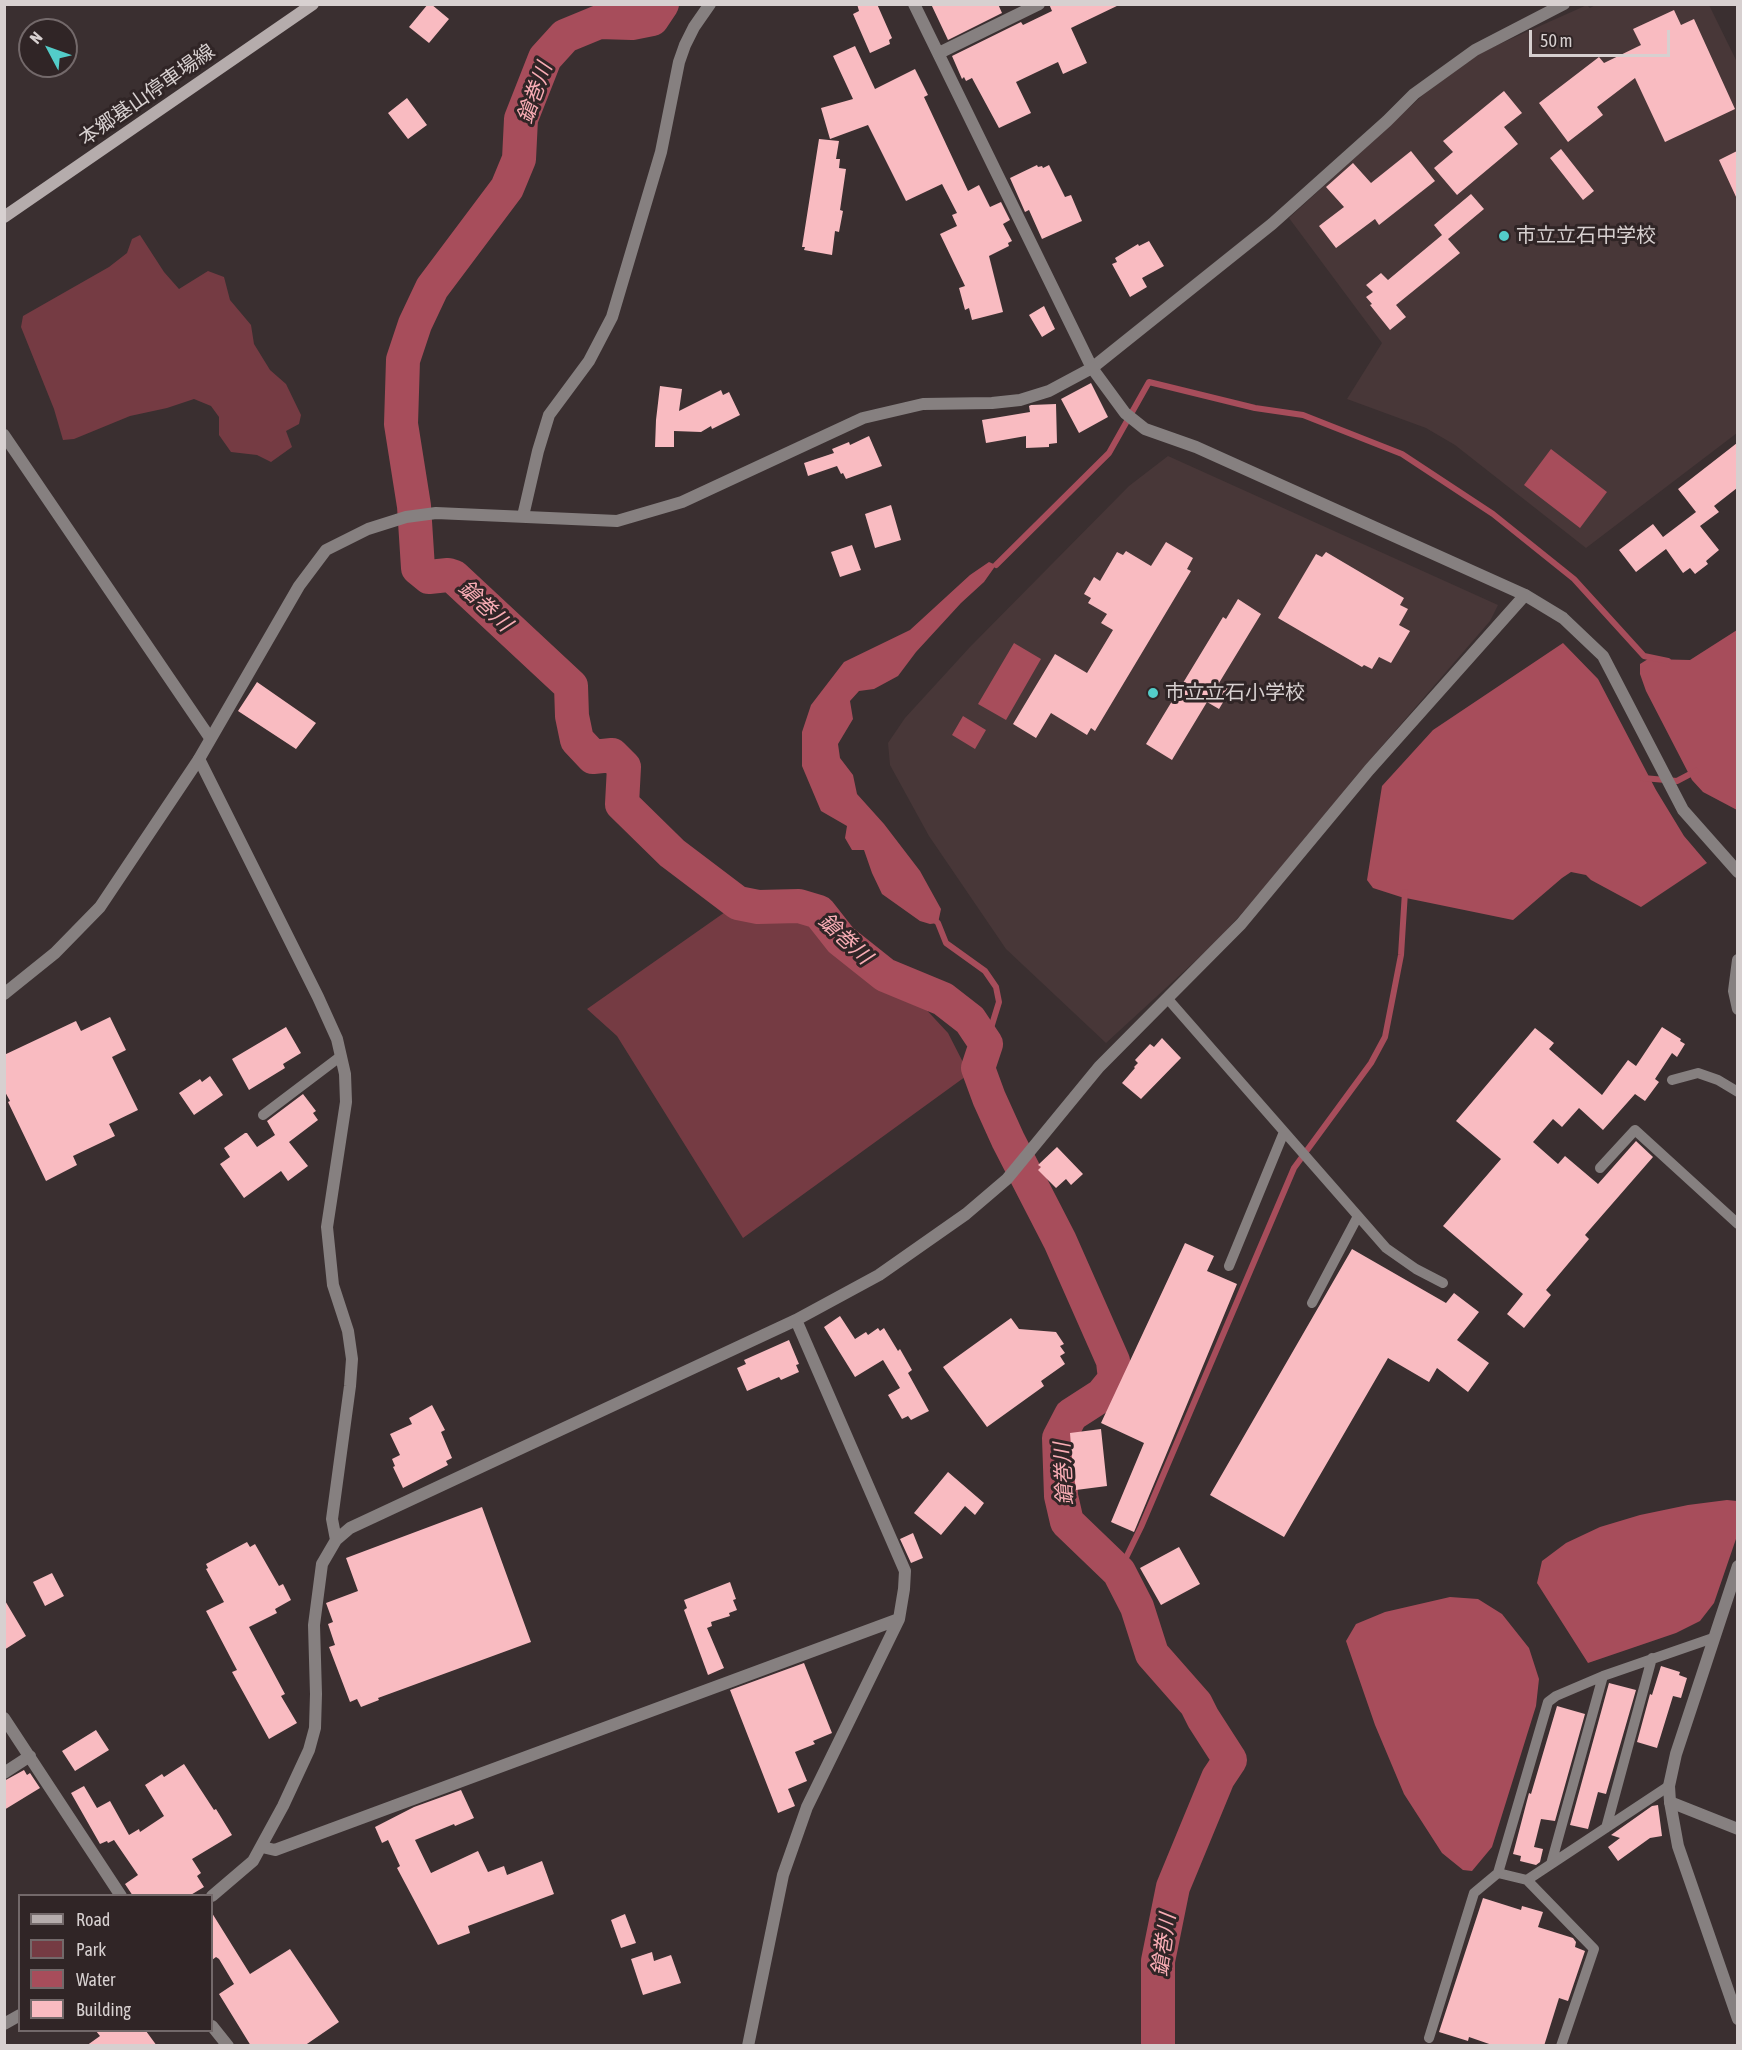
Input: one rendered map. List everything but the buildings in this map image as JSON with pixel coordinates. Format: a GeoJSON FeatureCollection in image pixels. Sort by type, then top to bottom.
{"type":"FeatureCollection","features":[{"type":"Feature","properties":{"kind":"main road","name":"本郷基山停車場線"},"geometry":{"type":"LineString","coordinates":[[4,217],[313,4]]}},
{"type":"Feature","properties":{"kind":"street"},"geometry":{"type":"LineString","coordinates":[[523,516],[549,415],[590,361],[612,317],[662,152],[679,62],[694,27],[710,4]]}},
{"type":"Feature","properties":{"kind":"street"},"geometry":{"type":"LineString","coordinates":[[914,4],[1092,368],[1125,413],[1145,429],[1196,447],[1525,595],[1563,618],[1603,656],[1683,810],[1737,872]]}},
{"type":"Feature","properties":{"kind":"street"},"geometry":{"type":"LineString","coordinates":[[939,53],[1039,4]]}},
{"type":"Feature","properties":{"kind":"street"},"geometry":{"type":"LineString","coordinates":[[4,994],[55,954],[100,907],[199,759],[299,586],[326,550],[368,529],[406,516],[435,513],[617,521],[682,502],[863,418],[923,404],[992,403],[1020,400],[1049,391],[1092,368],[1272,224],[1414,94],[1475,50],[1564,4]]}},
{"type":"Feature","properties":{"kind":"street"},"geometry":{"type":"LineString","coordinates":[[4,435],[210,738]]}},
{"type":"Feature","properties":{"kind":"street"},"geometry":{"type":"LineString","coordinates":[[213,1895],[253,1861],[309,1750],[315,1728],[314,1625],[322,1564],[336,1540],[350,1528],[796,1320],[879,1275],[966,1214],[1007,1179],[1099,1067],[1241,924],[1369,770],[1525,595]]}},
{"type":"Feature","properties":{"kind":"street"},"geometry":{"type":"LineString","coordinates":[[199,759],[318,997],[337,1039],[345,1074],[346,1102],[327,1227],[333,1286],[348,1331],[352,1359],[332,1519],[336,1540]]}},
{"type":"Feature","properties":{"kind":"street"},"geometry":{"type":"LineString","coordinates":[[1737,960],[1734,992],[1737,1009]]}},
{"type":"Feature","properties":{"kind":"street"},"geometry":{"type":"LineString","coordinates":[[748,2046],[783,1875],[804,1817],[899,1619],[904,1589],[905,1571],[796,1320]]}},
{"type":"Feature","properties":{"kind":"street"},"geometry":{"type":"LineString","coordinates":[[1737,1566],[1676,1755],[1669,1786],[1678,1846],[1737,2019]]}},
{"type":"Feature","properties":{"kind":"street"},"geometry":{"type":"LineString","coordinates":[[262,1846],[274,1850],[899,1619]]}},
{"type":"Feature","properties":{"kind":"street"},"geometry":{"type":"LineString","coordinates":[[4,1718],[121,1894]]}},
{"type":"Feature","properties":{"kind":"street"},"geometry":{"type":"LineString","coordinates":[[4,1773],[30,1756]]}},
{"type":"Feature","properties":{"kind":"street"},"geometry":{"type":"LineString","coordinates":[[1670,1802],[1737,1829]]}},
{"type":"Feature","properties":{"kind":"street"},"geometry":{"type":"LineString","coordinates":[[4,2024],[18,2016]]}},
{"type":"Feature","properties":{"kind":"street"},"geometry":{"type":"LineString","coordinates":[[213,2027],[228,2046]]}},
{"type":"Feature","properties":{"kind":"lane"},"geometry":{"type":"LineString","coordinates":[[1167,998],[1386,1248],[1416,1269],[1443,1283]]}},
{"type":"Feature","properties":{"kind":"lane"},"geometry":{"type":"LineString","coordinates":[[262,1115],[341,1056]]}},
{"type":"Feature","properties":{"kind":"lane"},"geometry":{"type":"LineString","coordinates":[[1672,1080],[1698,1073],[1718,1080],[1737,1092]]}},
{"type":"Feature","properties":{"kind":"lane"},"geometry":{"type":"LineString","coordinates":[[1600,1168],[1635,1130],[1737,1224]]}},
{"type":"Feature","properties":{"kind":"lane"},"geometry":{"type":"LineString","coordinates":[[1229,1266],[1284,1132]]}},
{"type":"Feature","properties":{"kind":"lane"},"geometry":{"type":"LineString","coordinates":[[1312,1303],[1358,1216]]}},
{"type":"Feature","properties":{"kind":"lane"},"geometry":{"type":"LineString","coordinates":[[1429,2038],[1474,1893],[1498,1873],[1548,1702],[1556,1696],[1603,1676],[1713,1638]]}},
{"type":"Feature","properties":{"kind":"lane"},"geometry":{"type":"LineString","coordinates":[[1606,1828],[1652,1658]]}},
{"type":"Feature","properties":{"kind":"lane"},"geometry":{"type":"LineString","coordinates":[[1551,1864],[1603,1676]]}},
{"type":"Feature","properties":{"kind":"lane"},"geometry":{"type":"LineString","coordinates":[[1527,1880],[1669,1786]]}},
{"type":"Feature","properties":{"kind":"lane"},"geometry":{"type":"LineString","coordinates":[[1498,1873],[1527,1880],[1594,1949],[1561,2046]]}},
{"type":"Feature","properties":{"kind":"shaded area"},"geometry":{"type":"Polygon","coordinates":[[[1597,4],[1709,5],[1737,62],[1737,433],[1586,548],[1455,445],[1426,428],[1347,399],[1382,343],[1289,218],[1423,95],[1460,66],[1486,50],[1587,5],[1590,8],[1597,4]]]}},
{"type":"Feature","properties":{"kind":"shaded area"},"geometry":{"type":"Polygon","coordinates":[[[1168,456],[1498,605],[1490,621],[1357,775],[1260,893],[1216,942],[1106,1043],[1006,949],[929,836],[890,765],[888,743],[905,718],[970,647],[1129,486],[1168,456]]]}},
{"type":"Feature","properties":{"kind":"green space"},"geometry":{"type":"Polygon","coordinates":[[[140,235],[164,272],[179,289],[208,271],[224,277],[230,300],[251,325],[254,344],[270,370],[286,384],[301,415],[299,424],[286,431],[292,447],[271,462],[257,455],[231,452],[219,435],[219,417],[211,406],[194,399],[130,416],[74,439],[63,440],[54,409],[21,327],[23,316],[109,267],[127,253],[132,239],[140,235]]]}},
{"type":"Feature","properties":{"kind":"green space"},"geometry":{"type":"Polygon","coordinates":[[[728,910],[757,915],[798,916],[819,925],[851,961],[921,1004],[948,1033],[969,1074],[743,1238],[617,1036],[587,1009],[728,910]]]}},
{"type":"Feature","properties":{"kind":"water"},"geometry":{"type":"Polygon","coordinates":[[[1551,449],[1607,492],[1580,528],[1524,485],[1551,449]]]}},
{"type":"Feature","properties":{"kind":"water"},"geometry":{"type":"Polygon","coordinates":[[[989,562],[996,565],[984,582],[961,603],[916,652],[898,676],[874,689],[859,691],[850,701],[853,719],[838,744],[840,758],[853,775],[857,794],[884,824],[920,871],[941,909],[938,923],[930,924],[920,921],[882,894],[864,850],[852,850],[845,838],[847,826],[821,811],[802,766],[802,732],[811,705],[844,662],[910,630],[970,575],[989,562]]]}},
{"type":"Feature","properties":{"kind":"water"},"geometry":{"type":"Polygon","coordinates":[[[1737,630],[1737,810],[1703,792],[1692,780],[1646,691],[1640,674],[1640,664],[1648,659],[1690,660],[1737,630]]]}},
{"type":"Feature","properties":{"kind":"water"},"geometry":{"type":"Polygon","coordinates":[[[1014,643],[1041,659],[1006,720],[978,704],[1014,643]]]}},
{"type":"Feature","properties":{"kind":"water"},"geometry":{"type":"Polygon","coordinates":[[[1563,643],[1598,679],[1656,790],[1684,836],[1707,863],[1641,907],[1591,880],[1586,875],[1571,872],[1513,920],[1401,897],[1373,888],[1367,880],[1382,786],[1433,730],[1563,643]]]}},
{"type":"Feature","properties":{"kind":"water"},"geometry":{"type":"Polygon","coordinates":[[[963,716],[986,730],[975,749],[952,735],[963,716]]]}},
{"type":"Feature","properties":{"kind":"water"},"geometry":{"type":"Polygon","coordinates":[[[1727,1500],[1737,1501],[1737,1536],[1714,1603],[1700,1621],[1676,1633],[1588,1663],[1537,1583],[1542,1561],[1566,1543],[1600,1527],[1640,1515],[1727,1500]]]}},
{"type":"Feature","properties":{"kind":"water"},"geometry":{"type":"Polygon","coordinates":[[[1450,1597],[1478,1599],[1502,1614],[1529,1648],[1539,1679],[1536,1706],[1492,1847],[1472,1871],[1463,1870],[1442,1853],[1404,1794],[1375,1725],[1346,1641],[1356,1624],[1385,1612],[1450,1597]]]}},
{"type":"Feature","properties":{"kind":"waterway","name":"鎗巻川"},"geometry":{"type":"LineString","coordinates":[[662,4],[652,19],[632,23],[599,22],[565,36],[545,58],[521,119],[519,159],[507,188],[432,288],[415,324],[403,360],[401,424],[414,506],[418,568],[429,577],[448,575],[454,577],[571,686],[572,716],[577,740],[593,757],[612,755],[624,767],[622,804],[672,853],[738,903],[758,907],[799,906],[819,912],[841,940],[885,975],[943,999],[970,1020],[986,1044],[978,1068],[989,1098],[1060,1241],[1113,1361],[1115,1379],[1102,1395],[1071,1415],[1059,1438],[1061,1496],[1067,1522],[1119,1572],[1137,1607],[1152,1654],[1196,1704],[1230,1760],[1218,1778],[1173,1887],[1158,1961],[1158,2046]]}},
{"type":"Feature","properties":{"kind":"waterway"},"geometry":{"type":"LineString","coordinates":[[996,565],[1109,453],[1149,382],[1255,408],[1303,415],[1402,454],[1493,514],[1574,579],[1644,656],[1668,661]]}},
{"type":"Feature","properties":{"kind":"waterway"},"geometry":{"type":"LineString","coordinates":[[1643,778],[1677,781],[1696,771]]}},
{"type":"Feature","properties":{"kind":"waterway"},"geometry":{"type":"LineString","coordinates":[[1119,1572],[1141,1527],[1294,1168],[1371,1063],[1385,1037],[1401,955],[1405,892]]}},
{"type":"Feature","properties":{"kind":"waterway"},"geometry":{"type":"LineString","coordinates":[[934,919],[946,943],[985,971],[996,987],[999,1002],[986,1044]]}},
{"type":"Feature","properties":{"kind":"place","name":"市立立石中学校"},"geometry":{"type":"Point","coordinates":[1504,236]}},
{"type":"Feature","properties":{"kind":"place","name":"市立立石小学校"},"geometry":{"type":"Point","coordinates":[1153,693]}}]}
